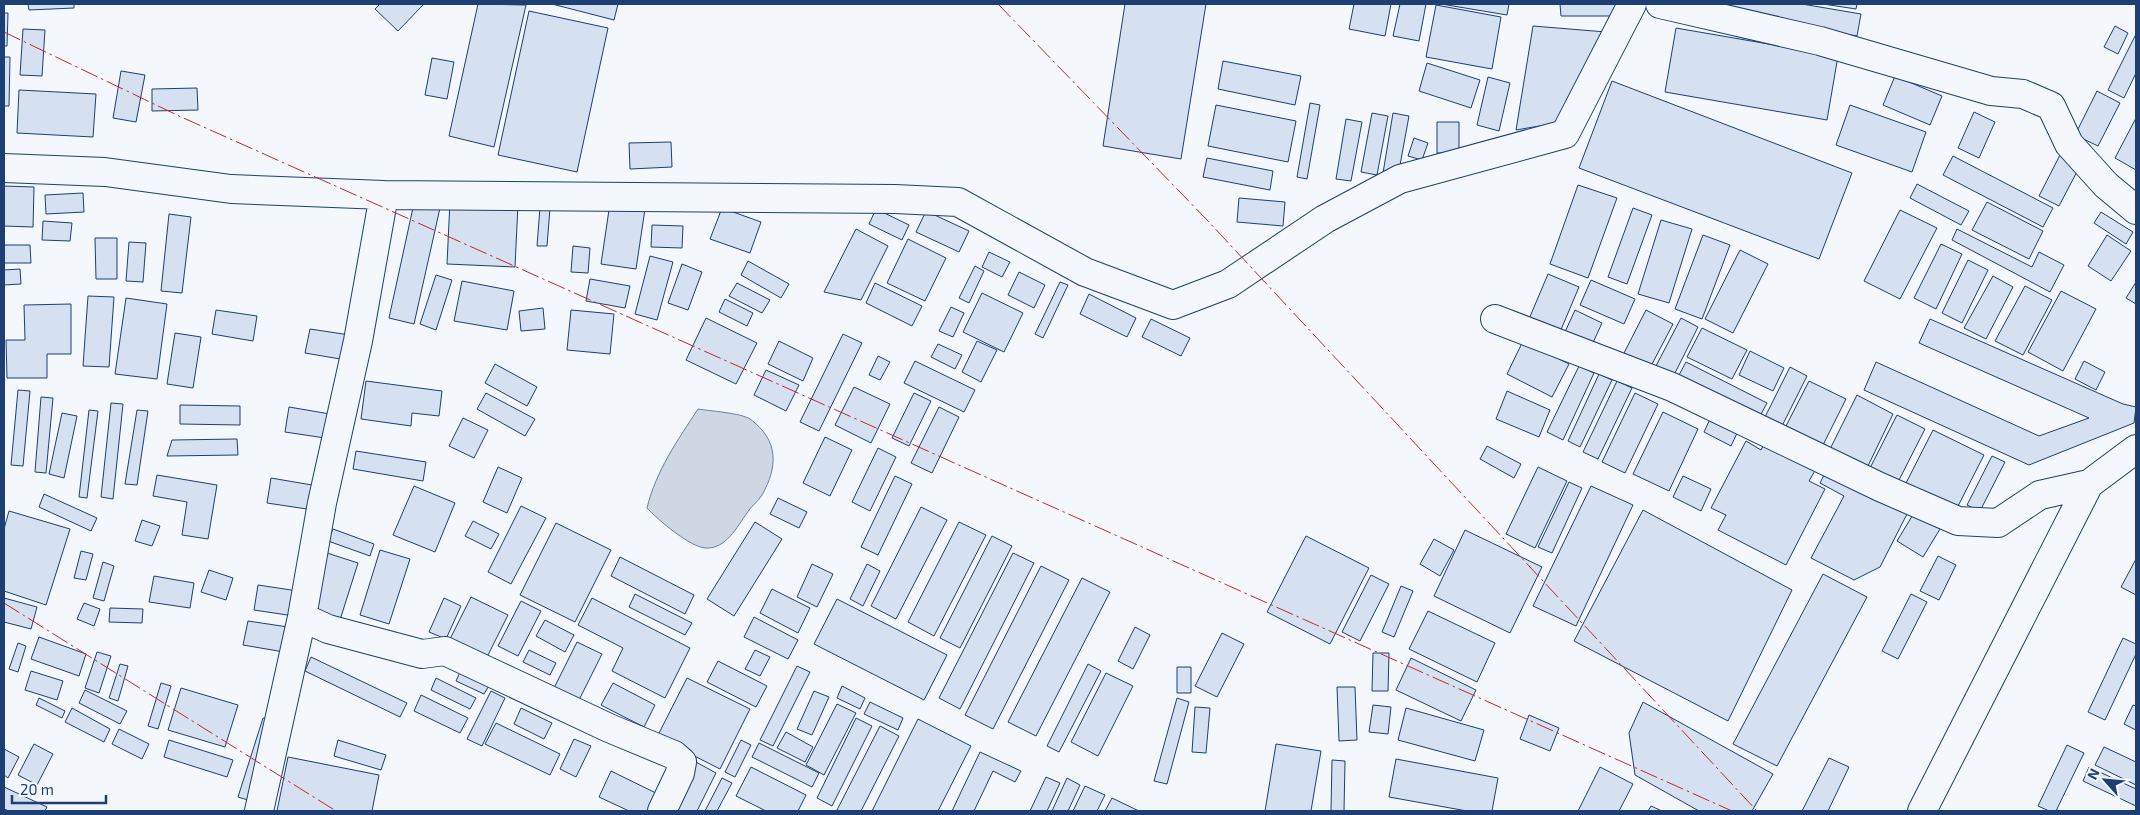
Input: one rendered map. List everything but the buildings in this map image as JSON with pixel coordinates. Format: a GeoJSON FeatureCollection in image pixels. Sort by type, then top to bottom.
{"type":"FeatureCollection","features":[{"type":"Feature","properties":{"kind":"street"},"geometry":{"type":"LineString","coordinates":[[4,168],[105,172],[231,188],[384,195],[895,199],[958,202],[1085,272],[1173,305],[1228,284],[1324,219],[1400,179],[1565,134],[1632,4]]}},
{"type":"Feature","properties":{"kind":"street"},"geometry":{"type":"LineString","coordinates":[[1660,4],[1820,41],[1991,92],[2023,94],[2051,106],[2069,144],[2106,185],[2136,210]]}},
{"type":"Feature","properties":{"kind":"street"},"geometry":{"type":"LineString","coordinates":[[259,811],[302,617],[322,503],[358,340],[384,195]]}},
{"type":"Feature","properties":{"kind":"street"},"geometry":{"type":"LineString","coordinates":[[1495,319],[1672,387],[1880,487],[1958,521],[1998,523],[2040,495],[2089,484],[2136,449]]}},
{"type":"Feature","properties":{"kind":"street"},"geometry":{"type":"LineString","coordinates":[[1922,811],[2089,484]]}},
{"type":"Feature","properties":{"kind":"street"},"geometry":{"type":"LineString","coordinates":[[302,617],[328,629],[422,654],[445,651],[608,728],[674,755],[682,762],[680,773],[662,811]]}},
{"type":"Feature","properties":{"kind":"shaded area"},"geometry":{"type":"Polygon","coordinates":[[[698,409],[733,414],[750,419],[766,436],[773,454],[771,474],[760,497],[725,541],[719,545],[706,548],[683,538],[647,508],[662,469],[698,409]]]}},
{"type":"Feature","properties":{"kind":"power"},"geometry":{"type":"LineString","coordinates":[[998,4],[1208,221],[1757,811]]}},
{"type":"Feature","properties":{"kind":"power"},"geometry":{"type":"LineString","coordinates":[[4,32],[179,116],[1732,811]]}},
{"type":"Feature","properties":{"kind":"power"},"geometry":{"type":"LineString","coordinates":[[4,603],[336,811]]}}]}
